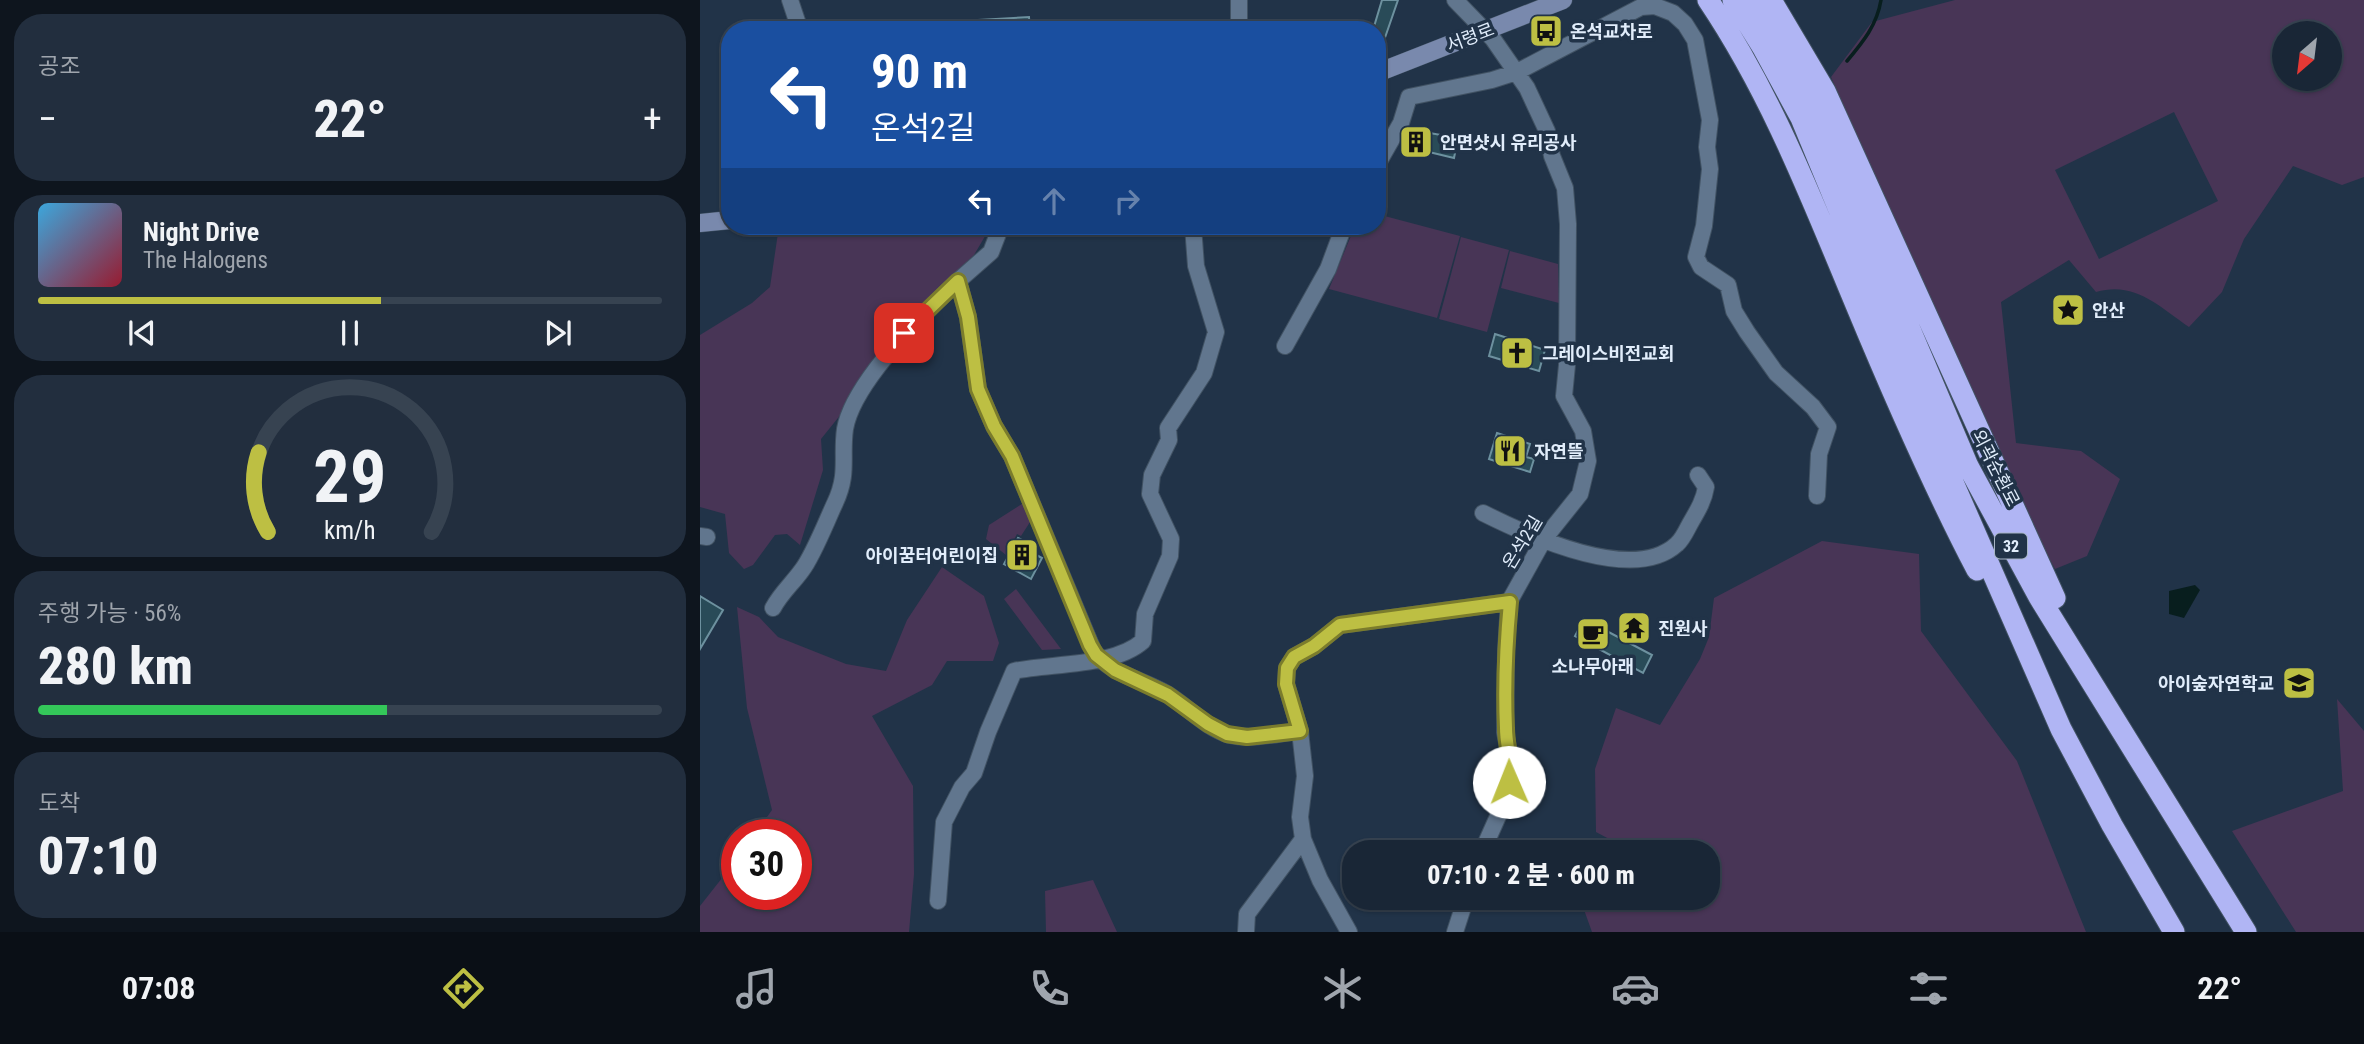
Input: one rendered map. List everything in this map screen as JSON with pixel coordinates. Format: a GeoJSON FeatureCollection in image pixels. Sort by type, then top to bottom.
{"type":"FeatureCollection","features":[{"type":"Feature","properties":{"kind":"highway","name":"외곽순환로"},"geometry":{"type":"LineString","coordinates":[[1733,0],[1817,134],[1968,466],[2039,597],[2246,932]]}},
{"type":"Feature","properties":{"kind":"highway","name":"외곽순환로"},"geometry":{"type":"LineString","coordinates":[[1754,0],[1798,77],[1817,134],[1931,432],[2061,729],[2112,825],[2174,932]]}},
{"type":"Feature","properties":{"kind":"highway"},"geometry":{"type":"LineString","coordinates":[[1771,0],[1825,91],[1997,477],[2102,699]]}},
{"type":"Feature","properties":{"kind":"highway"},"geometry":{"type":"LineString","coordinates":[[1708,2],[1742,53],[1801,172],[1861,317],[1960,539],[2061,729]]}},
{"type":"Feature","properties":{"kind":"street"},"geometry":{"type":"LineString","coordinates":[[790,0],[797,21]]}},
{"type":"Feature","properties":{"kind":"street"},"geometry":{"type":"LineString","coordinates":[[1239,0],[1239,21]]}},
{"type":"Feature","properties":{"kind":"street","name":"온석2길"},"geometry":{"type":"LineString","coordinates":[[1455,0],[1486,31],[1517,72],[1537,107],[1547,131],[1552,156],[1564,182],[1568,224],[1567,365],[1564,396],[1584,431],[1588,447],[1586,476],[1580,494],[1544,539],[1510,602]]}},
{"type":"Feature","properties":{"kind":"street","name":"서령로"},"geometry":{"type":"LineString","coordinates":[[1386,70],[1563,0]]}},
{"type":"Feature","properties":{"kind":"street"},"geometry":{"type":"LineString","coordinates":[[1386,149],[1401,123],[1409,97],[1492,80],[1517,72],[1641,7],[1665,9],[1687,26],[1698,50],[1710,120],[1707,147],[1710,169],[1704,226],[1696,251],[1697,260],[1703,268],[1728,285],[1734,311],[1747,332],[1776,373],[1813,407],[1828,427],[1819,454],[1816,496]]}},
{"type":"Feature","properties":{"kind":"street"},"geometry":{"type":"LineString","coordinates":[[700,223],[721,221]]}},
{"type":"Feature","properties":{"kind":"street"},"geometry":{"type":"LineString","coordinates":[[773,608],[782,591],[804,569],[836,502],[845,477],[846,428],[855,402],[904,333],[991,252],[998,235]]}},
{"type":"Feature","properties":{"kind":"street"},"geometry":{"type":"LineString","coordinates":[[938,901],[944,822],[962,787],[974,773],[1014,671],[1100,659],[1121,653],[1143,641],[1145,614],[1170,556],[1170,531],[1153,503],[1150,485],[1169,440],[1168,428],[1204,373],[1216,332],[1198,275],[1194,235]]}},
{"type":"Feature","properties":{"kind":"street"},"geometry":{"type":"LineString","coordinates":[[1285,346],[1328,269],[1341,235]]}},
{"type":"Feature","properties":{"kind":"street"},"geometry":{"type":"LineString","coordinates":[[958,281],[968,317],[978,389],[994,426],[1012,456],[1090,645],[1100,659],[1120,673],[1168,695],[1208,724],[1227,734],[1247,737],[1300,731]]}},
{"type":"Feature","properties":{"kind":"street"},"geometry":{"type":"LineString","coordinates":[[1483,513],[1544,539],[1615,561],[1630,562],[1654,556],[1677,544],[1696,512],[1706,487],[1698,475]]}},
{"type":"Feature","properties":{"kind":"street"},"geometry":{"type":"LineString","coordinates":[[1349,932],[1320,880],[1303,839],[1300,817],[1305,776],[1300,731],[1286,684],[1287,668],[1294,657],[1314,646],[1340,625],[1510,602],[1506,651],[1506,732],[1512,768],[1503,805],[1487,840]]}},
{"type":"Feature","properties":{"kind":"street"},"geometry":{"type":"LineString","coordinates":[[1246,932],[1247,914],[1303,839]]}},
{"type":"Feature","properties":{"kind":"street"},"geometry":{"type":"LineString","coordinates":[[1455,932],[1462,910]]}},
{"type":"Feature","properties":{"kind":"shaded area"},"geometry":{"type":"Polygon","coordinates":[[[1955,0],[2364,0],[2364,177],[2342,185],[2293,166],[2244,239],[2222,292],[2189,327],[2156,304],[2134,293],[2110,289],[2096,292],[2069,260],[2001,302],[2016,443],[2081,451],[2120,479],[2087,556],[2055,569],[1986,443],[1831,77],[1872,22],[1955,0]],[[2174,112],[2055,170],[2099,259],[2218,201],[2174,112]]]}},
{"type":"Feature","properties":{"kind":"shaded area"},"geometry":{"type":"Polygon","coordinates":[[[1386,216],[1460,236],[1437,318],[1329,289],[1351,235],[1386,235],[1386,216]]]}},
{"type":"Feature","properties":{"kind":"shaded area"},"geometry":{"type":"Polygon","coordinates":[[[778,235],[986,235],[974,255],[927,299],[890,339],[846,408],[821,439],[823,470],[800,545],[787,534],[775,535],[753,565],[744,569],[729,553],[725,514],[700,507],[700,335],[752,303],[770,287],[778,235]]]}},
{"type":"Feature","properties":{"kind":"shaded area"},"geometry":{"type":"Polygon","coordinates":[[[1461,237],[1509,250],[1487,332],[1439,319],[1461,237]]]}},
{"type":"Feature","properties":{"kind":"shaded area"},"geometry":{"type":"Polygon","coordinates":[[[1510,251],[1558,264],[1559,303],[1501,288],[1510,251]]]}},
{"type":"Feature","properties":{"kind":"shaded area"},"geometry":{"type":"Polygon","coordinates":[[[1025,502],[1032,519],[1021,536],[1017,534],[1006,555],[986,539],[989,525],[1025,502]]]}},
{"type":"Feature","properties":{"kind":"shaded area"},"geometry":{"type":"Polygon","coordinates":[[[1822,541],[1919,554],[1921,631],[2017,761],[2086,932],[1592,932],[1584,910],[1720,910],[1720,840],[1611,840],[1596,832],[1595,769],[1616,708],[1660,725],[1700,659],[1709,637],[1714,598],[1822,541]]]}},
{"type":"Feature","properties":{"kind":"shaded area"},"geometry":{"type":"Polygon","coordinates":[[[942,567],[984,596],[999,643],[993,661],[947,661],[932,685],[872,716],[913,786],[914,874],[909,932],[700,932],[700,906],[721,879],[721,910],[812,910],[812,819],[766,819],[772,810],[747,708],[737,607],[759,617],[778,637],[846,664],[886,671],[907,620],[942,567]]]}},
{"type":"Feature","properties":{"kind":"shaded area"},"geometry":{"type":"Polygon","coordinates":[[[2195,585],[2200,590],[2184,618],[2169,614],[2169,591],[2195,585]]]}},
{"type":"Feature","properties":{"kind":"shaded area"},"geometry":{"type":"Polygon","coordinates":[[[1016,589],[1061,649],[1042,650],[1004,599],[1016,589]]]}},
{"type":"Feature","properties":{"kind":"shaded area"},"geometry":{"type":"Polygon","coordinates":[[[2337,699],[2364,731],[2364,932],[2296,932],[2232,831],[2343,791],[2337,699]]]}},
{"type":"Feature","properties":{"kind":"shaded area"},"geometry":{"type":"Polygon","coordinates":[[[1093,880],[1117,932],[1046,932],[1045,891],[1093,880]]]}},
{"type":"Feature","properties":{"kind":"building"},"geometry":{"type":"Polygon","coordinates":[[[1382,0],[1398,0],[1386,35],[1386,21],[1376,21],[1382,0]]]}},
{"type":"Feature","properties":{"kind":"building"},"geometry":{"type":"Polygon","coordinates":[[[1029,17],[1029,21],[961,21],[1029,17]]]}},
{"type":"Feature","properties":{"kind":"building"},"geometry":{"type":"Polygon","coordinates":[[[1424,132],[1458,138],[1454,158],[1408,147],[1410,134],[1423,136],[1424,132]]]}},
{"type":"Feature","properties":{"kind":"building","name":"그레이스비전교회"},"geometry":{"type":"Polygon","coordinates":[[[1495,334],[1545,350],[1539,371],[1489,356],[1495,334]]]}},
{"type":"Feature","properties":{"kind":"building","name":"자연뜰"},"geometry":{"type":"Polygon","coordinates":[[[1497,433],[1530,444],[1526,457],[1534,459],[1530,472],[1489,459],[1497,433]]]}},
{"type":"Feature","properties":{"kind":"building","name":"아이꿈터어린이집"},"geometry":{"type":"Polygon","coordinates":[[[1018,538],[1032,545],[1029,551],[1042,558],[1031,579],[1004,564],[1018,538]]]}},
{"type":"Feature","properties":{"kind":"building"},"geometry":{"type":"Polygon","coordinates":[[[700,596],[723,610],[700,649],[700,596]]]}},
{"type":"Feature","properties":{"kind":"building"},"geometry":{"type":"Polygon","coordinates":[[[1584,619],[1652,655],[1643,673],[1575,636],[1584,619]]]}},
{"type":"Feature","properties":{"kind":"waterway"},"geometry":{"type":"LineString","coordinates":[[1847,61],[1873,25],[1881,0]]}},
{"type":"Feature","properties":{"kind":"place","name":"온석교차로"},"geometry":{"type":"Point","coordinates":[1546,31]}},
{"type":"Feature","properties":{"kind":"place","name":"안면샷시 유리공사"},"geometry":{"type":"Point","coordinates":[1416,142]}},
{"type":"Feature","properties":{"kind":"place","name":"안산"},"geometry":{"type":"Point","coordinates":[2068,310]}},
{"type":"Feature","properties":{"kind":"place","name":"그레이스비전교회"},"geometry":{"type":"Point","coordinates":[1517,353]}},
{"type":"Feature","properties":{"kind":"place","name":"자연뜰"},"geometry":{"type":"Point","coordinates":[1510,451]}},
{"type":"Feature","properties":{"kind":"place","name":"아이꿈터어린이집"},"geometry":{"type":"Point","coordinates":[1022,555]}},
{"type":"Feature","properties":{"kind":"place","name":"진원사"},"geometry":{"type":"Point","coordinates":[1634,628]}},
{"type":"Feature","properties":{"kind":"place","name":"소나무아래"},"geometry":{"type":"Point","coordinates":[1593,634]}},
{"type":"Feature","properties":{"kind":"place","name":"아이숲자연학교"},"geometry":{"type":"Point","coordinates":[2299,683]}},
{"type":"Feature","properties":{"kind":"route"},"geometry":{"type":"LineString","coordinates":[[904,333],[958,281],[968,317],[978,389],[986,410],[1012,456],[1090,645],[1105,663],[1120,673],[1168,695],[1208,724],[1227,734],[1247,737],[1300,731],[1286,684],[1287,668],[1294,657],[1314,646],[1340,625],[1350,622],[1378,622],[1510,602],[1505,682],[1506,732],[1512,768],[1509,782]]}}]}
